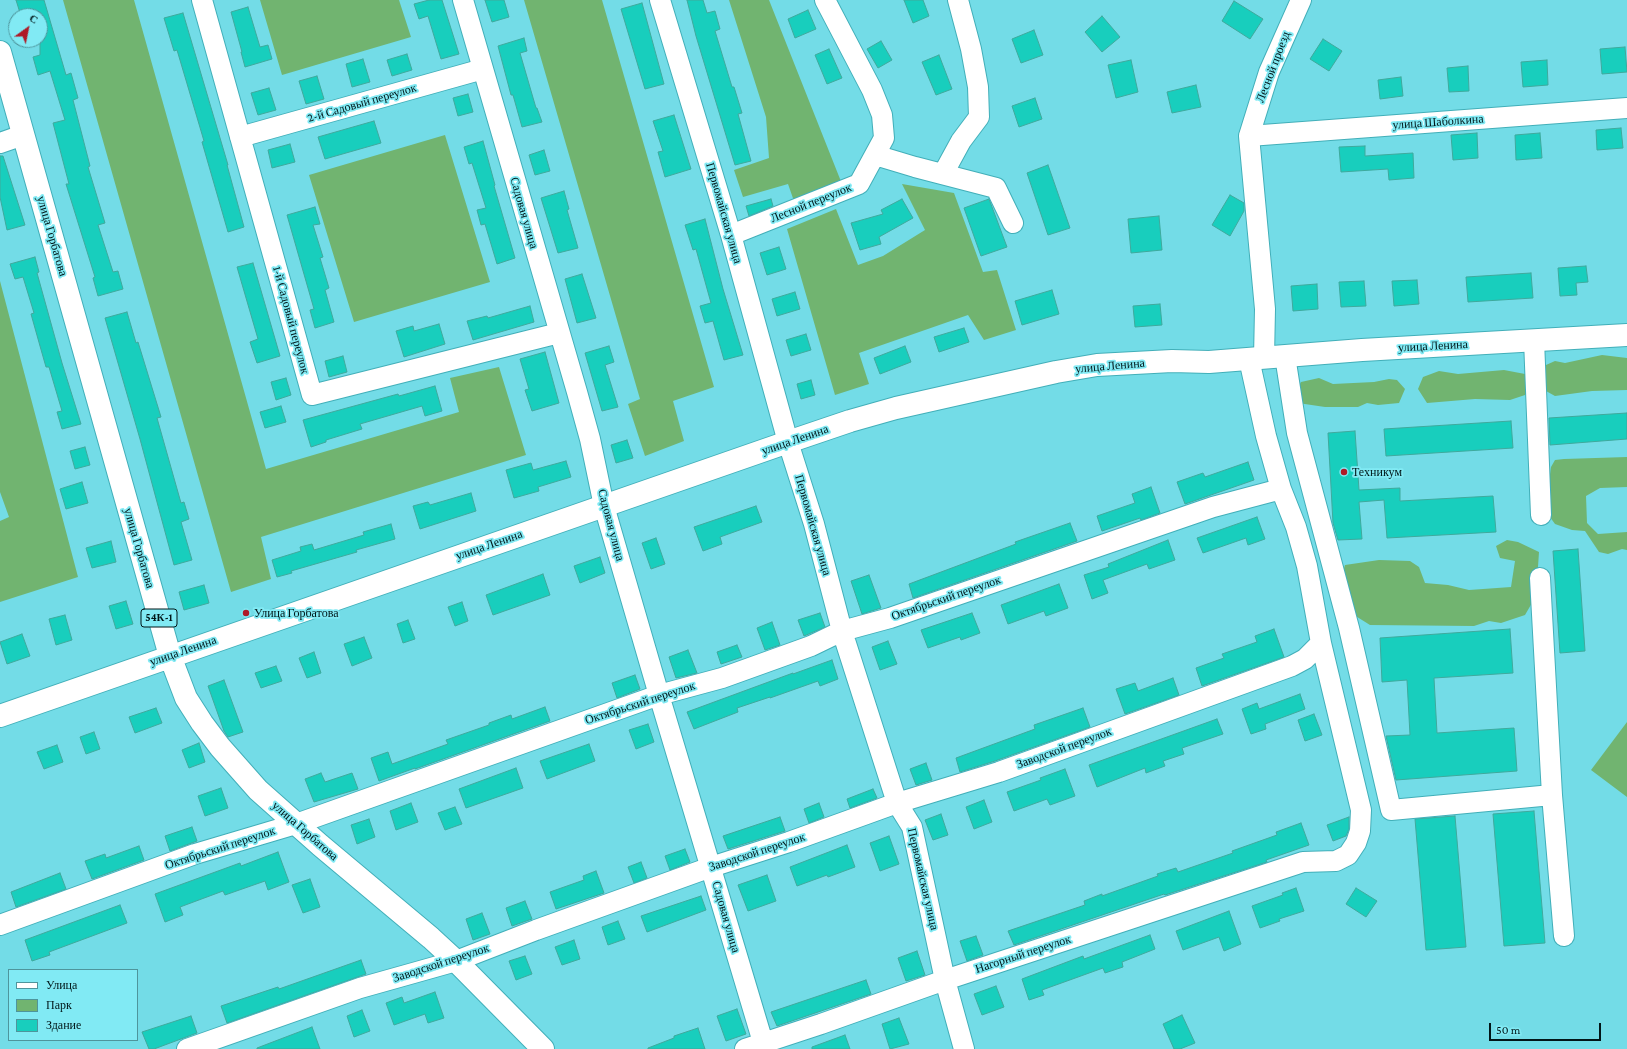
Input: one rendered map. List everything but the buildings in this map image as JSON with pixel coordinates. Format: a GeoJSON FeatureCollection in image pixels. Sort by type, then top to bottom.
{"type":"FeatureCollection","features":[{"type":"Feature","properties":{"kind":"main road","name":"улица Горбатова"},"geometry":{"type":"LineString","coordinates":[[0,52],[170,656],[186,698],[220,748],[258,790],[431,938],[456,961],[543,1049]]}},
{"type":"Feature","properties":{"kind":"main road","name":"улица Ленина"},"geometry":{"type":"LineString","coordinates":[[0,716],[788,442],[850,421],[896,408],[1096,364],[1172,361],[1209,362],[1362,350],[1627,334]]}},
{"type":"Feature","properties":{"kind":"street","name":"1-й Садовый переулок"},"geometry":{"type":"LineString","coordinates":[[202,0],[312,395],[559,333]]}},
{"type":"Feature","properties":{"kind":"street","name":"Садовая улица"},"geometry":{"type":"LineString","coordinates":[[463,0],[590,439],[604,506],[658,695],[711,867],[758,1047]]}},
{"type":"Feature","properties":{"kind":"street","name":"Первомайская улица"},"geometry":{"type":"LineString","coordinates":[[660,0],[730,235],[788,442],[814,524],[842,631],[897,803],[912,827],[945,980],[964,1049]]}},
{"type":"Feature","properties":{"kind":"street","name":"Лесной переулок"},"geometry":{"type":"LineString","coordinates":[[730,235],[859,184],[884,138],[882,115],[872,90],[825,0]]}},
{"type":"Feature","properties":{"kind":"street"},"geometry":{"type":"LineString","coordinates":[[943,174],[961,141],[979,117],[978,87],[971,49],[958,0]]}},
{"type":"Feature","properties":{"kind":"street","name":"Лесной проезд"},"geometry":{"type":"LineString","coordinates":[[1249,136],[1269,72],[1301,0]]}},
{"type":"Feature","properties":{"kind":"street","name":"2-й Садовый переулок"},"geometry":{"type":"LineString","coordinates":[[240,137],[483,69]]}},
{"type":"Feature","properties":{"kind":"street","name":"улица Шаболкина"},"geometry":{"type":"LineString","coordinates":[[1249,136],[1627,108]]}},
{"type":"Feature","properties":{"kind":"street"},"geometry":{"type":"LineString","coordinates":[[0,143],[23,135]]}},
{"type":"Feature","properties":{"kind":"street"},"geometry":{"type":"LineString","coordinates":[[1249,136],[1265,309],[1266,358],[1297,433],[1349,628],[1391,810],[1552,795]]}},
{"type":"Feature","properties":{"kind":"street"},"geometry":{"type":"LineString","coordinates":[[875,155],[996,188],[1013,223]]}},
{"type":"Feature","properties":{"kind":"street"},"geometry":{"type":"LineString","coordinates":[[1534,340],[1541,515]]}},
{"type":"Feature","properties":{"kind":"street","name":"Нагорный переулок"},"geometry":{"type":"LineString","coordinates":[[758,1047],[945,980],[1303,862],[1336,861],[1348,855],[1356,843],[1360,831],[1361,810],[1321,643],[1307,566],[1296,528],[1281,489],[1266,436],[1266,358]]}},
{"type":"Feature","properties":{"kind":"street","name":"Октябрьский переулок"},"geometry":{"type":"LineString","coordinates":[[0,925],[195,854],[296,824],[658,695],[722,678],[811,646],[842,631],[890,618],[1213,507],[1281,489]]}},
{"type":"Feature","properties":{"kind":"street"},"geometry":{"type":"LineString","coordinates":[[1540,578],[1552,795],[1564,936]]}},
{"type":"Feature","properties":{"kind":"street","name":"Заводской переулок"},"geometry":{"type":"LineString","coordinates":[[187,1049],[360,988],[456,961],[536,930],[711,867],[789,842],[897,803],[999,772],[1292,666],[1305,659],[1321,643]]}},
{"type":"Feature","properties":{"kind":"green space"},"geometry":{"type":"Polygon","coordinates":[[[63,0],[134,0],[266,469],[459,412],[450,378],[499,367],[526,455],[261,537],[271,579],[231,592],[63,0]]]}},
{"type":"Feature","properties":{"kind":"green space"},"geometry":{"type":"Polygon","coordinates":[[[260,0],[399,0],[411,37],[282,75],[260,0]]]}},
{"type":"Feature","properties":{"kind":"green space"},"geometry":{"type":"Polygon","coordinates":[[[524,0],[602,0],[714,387],[673,401],[684,441],[645,456],[628,404],[640,399],[524,0]]]}},
{"type":"Feature","properties":{"kind":"green space"},"geometry":{"type":"Polygon","coordinates":[[[729,0],[769,0],[842,184],[795,204],[788,184],[743,197],[734,170],[769,158],[766,117],[729,0]]]}},
{"type":"Feature","properties":{"kind":"green space"},"geometry":{"type":"Polygon","coordinates":[[[445,135],[490,282],[354,322],[309,175],[445,135]]]}},
{"type":"Feature","properties":{"kind":"green space"},"geometry":{"type":"Polygon","coordinates":[[[902,184],[954,193],[983,272],[997,270],[1016,330],[984,340],[968,315],[859,353],[869,384],[835,395],[787,229],[836,209],[858,265],[883,256],[925,230],[902,184]]]}},
{"type":"Feature","properties":{"kind":"green space"},"geometry":{"type":"Polygon","coordinates":[[[0,281],[78,577],[0,602],[0,521],[9,517],[0,492],[0,281]]]}},
{"type":"Feature","properties":{"kind":"green space"},"geometry":{"type":"Polygon","coordinates":[[[1602,355],[1627,358],[1627,390],[1592,391],[1555,396],[1546,391],[1543,378],[1546,365],[1555,361],[1565,363],[1602,355]]]}},
{"type":"Feature","properties":{"kind":"green space"},"geometry":{"type":"Polygon","coordinates":[[[1504,370],[1525,374],[1531,380],[1529,389],[1525,395],[1510,400],[1475,399],[1427,403],[1418,389],[1423,377],[1439,371],[1458,374],[1504,370]]]}},
{"type":"Feature","properties":{"kind":"green space"},"geometry":{"type":"Polygon","coordinates":[[[1319,378],[1333,384],[1374,382],[1389,379],[1397,380],[1405,389],[1399,403],[1378,405],[1367,403],[1358,407],[1325,407],[1298,403],[1295,393],[1301,382],[1319,378]]]}},
{"type":"Feature","properties":{"kind":"green space"},"geometry":{"type":"Polygon","coordinates":[[[1627,457],[1627,487],[1600,488],[1586,496],[1587,523],[1598,534],[1627,532],[1627,550],[1622,549],[1608,554],[1599,552],[1585,531],[1572,530],[1555,524],[1547,513],[1547,497],[1551,467],[1555,460],[1627,457]]]}},
{"type":"Feature","properties":{"kind":"green space"},"geometry":{"type":"Polygon","coordinates":[[[1507,540],[1518,542],[1539,552],[1536,596],[1525,615],[1501,623],[1489,621],[1474,626],[1370,625],[1354,615],[1342,575],[1345,565],[1379,560],[1410,561],[1419,567],[1425,583],[1448,585],[1469,590],[1511,587],[1515,561],[1500,558],[1496,546],[1507,540]]]}},
{"type":"Feature","properties":{"kind":"green space"},"geometry":{"type":"Polygon","coordinates":[[[1627,722],[1627,797],[1591,770],[1627,722]]]}},
{"type":"Feature","properties":{"kind":"place","name":"Техникум"},"geometry":{"type":"Point","coordinates":[1344,472]}},
{"type":"Feature","properties":{"kind":"place","name":"Улица Горбатова"},"geometry":{"type":"Point","coordinates":[246,613]}}]}
